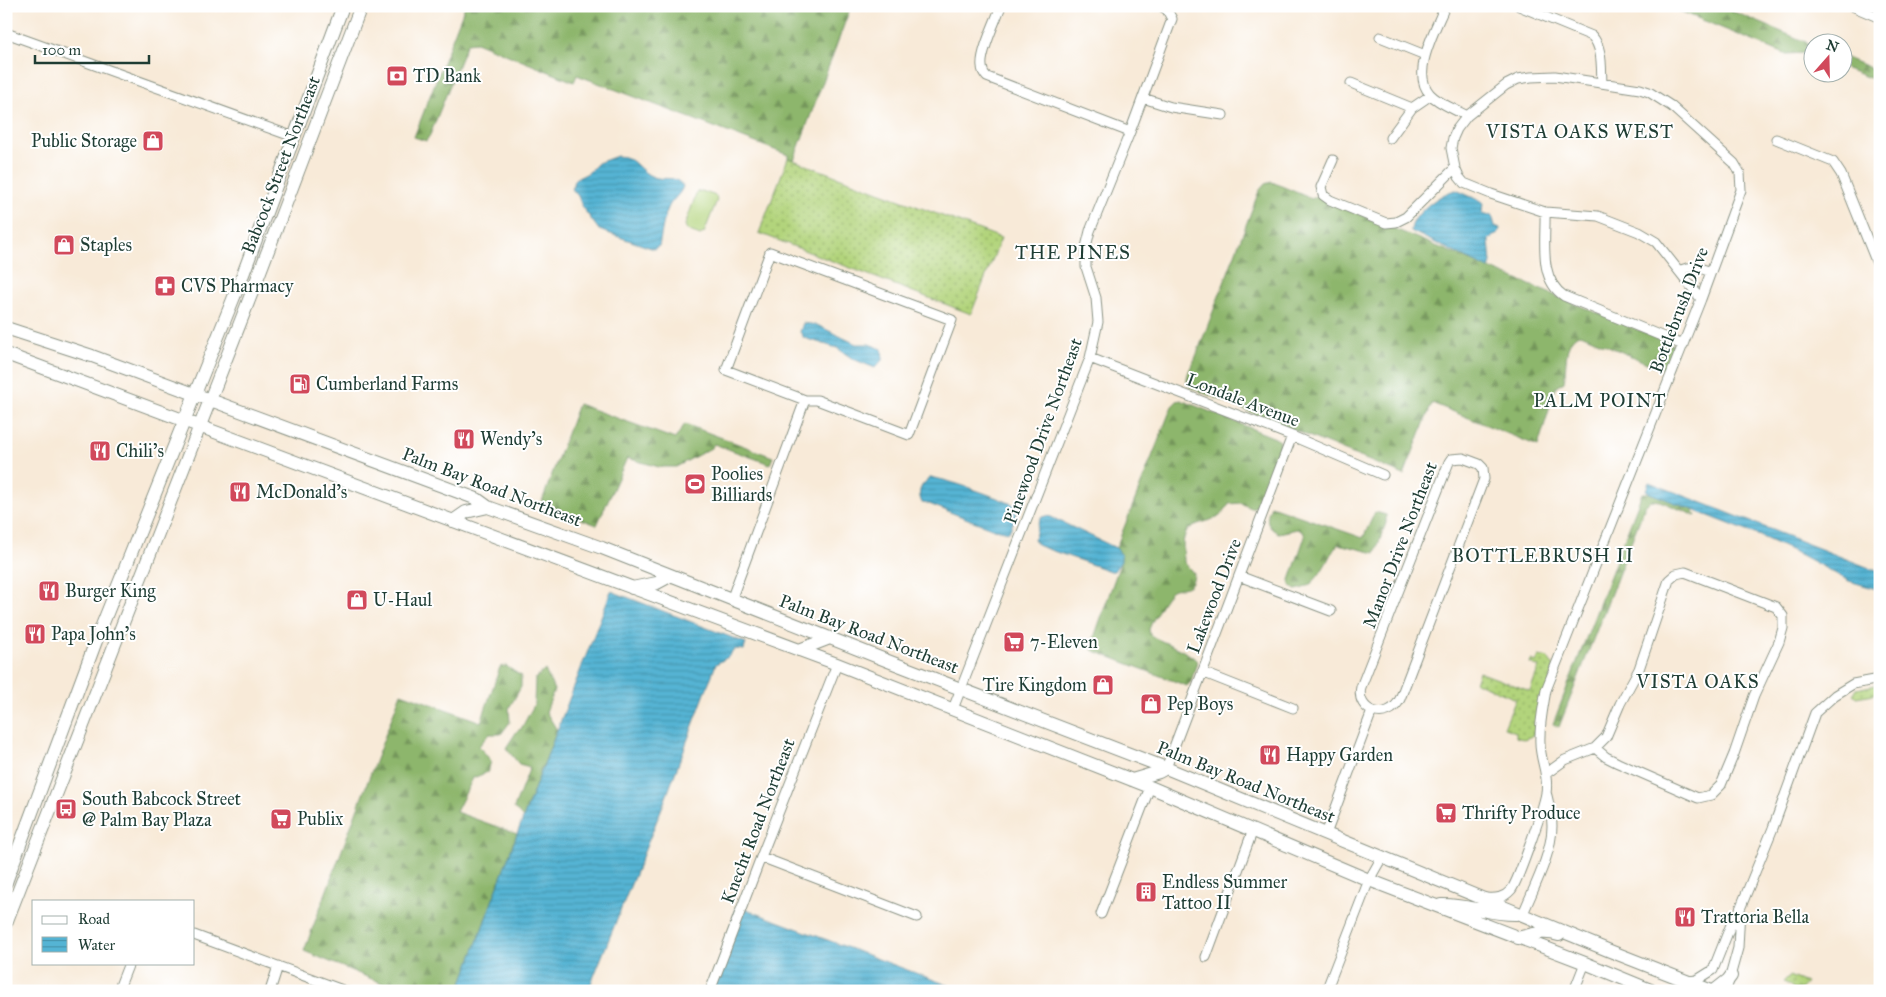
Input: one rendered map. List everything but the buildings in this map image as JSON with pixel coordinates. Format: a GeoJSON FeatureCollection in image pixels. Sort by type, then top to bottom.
{"type":"FeatureCollection","features":[{"type":"Feature","properties":{"kind":"main road","name":"Babcock Street Northeast"},"geometry":{"type":"LineString","coordinates":[[6,882],[99,633],[242,277],[343,6]]}},
{"type":"Feature","properties":{"kind":"main road"},"geometry":{"type":"LineString","coordinates":[[349,6],[351,31]]}},
{"type":"Feature","properties":{"kind":"main road","name":"Babcock Street Northeast"},"geometry":{"type":"LineString","coordinates":[[6,924],[256,282],[361,6]]}},
{"type":"Feature","properties":{"kind":"main road","name":"Palm Bay Road Northeast"},"geometry":{"type":"LineString","coordinates":[[6,328],[92,356],[477,499],[488,507],[602,548],[1166,768],[1610,951],[1713,991]]}},
{"type":"Feature","properties":{"kind":"main road"},"geometry":{"type":"LineString","coordinates":[[6,354],[838,664],[1150,787],[1369,880],[1585,963],[1652,991]]}},
{"type":"Feature","properties":{"kind":"main road"},"geometry":{"type":"LineString","coordinates":[[453,521],[466,512],[488,507]]}},
{"type":"Feature","properties":{"kind":"main road"},"geometry":{"type":"LineString","coordinates":[[632,588],[657,583],[670,576]]}},
{"type":"Feature","properties":{"kind":"main road"},"geometry":{"type":"LineString","coordinates":[[89,709],[91,688],[102,659],[103,645],[99,633]]}},
{"type":"Feature","properties":{"kind":"main road"},"geometry":{"type":"LineString","coordinates":[[799,650],[830,638]]}},
{"type":"Feature","properties":{"kind":"main road"},"geometry":{"type":"LineString","coordinates":[[1132,780],[1166,768]]}},
{"type":"Feature","properties":{"kind":"main road"},"geometry":{"type":"LineString","coordinates":[[1150,787],[1163,777],[1178,773]]}},
{"type":"Feature","properties":{"kind":"main road"},"geometry":{"type":"LineString","coordinates":[[42,831],[39,819],[48,791],[46,776]]}},
{"type":"Feature","properties":{"kind":"main road"},"geometry":{"type":"LineString","coordinates":[[25,833],[32,846],[26,866],[26,873]]}},
{"type":"Feature","properties":{"kind":"main road"},"geometry":{"type":"LineString","coordinates":[[1433,905],[1459,904],[1502,915],[1522,914]]}},
{"type":"Feature","properties":{"kind":"main road"},"geometry":{"type":"LineString","coordinates":[[1518,938],[1535,933],[1549,932],[1561,936],[1574,936]]}},
{"type":"Feature","properties":{"kind":"main road"},"geometry":{"type":"LineString","coordinates":[[1585,963],[1596,954],[1610,951]]}},
{"type":"Feature","properties":{"kind":"main road"},"geometry":{"type":"LineString","coordinates":[[1713,991],[1731,976]]}},
{"type":"Feature","properties":{"kind":"street"},"geometry":{"type":"LineString","coordinates":[[1002,6],[983,57],[983,73],[987,77],[1130,132]]}},
{"type":"Feature","properties":{"kind":"street","name":"Pinewood Drive Northeast"},"geometry":{"type":"LineString","coordinates":[[953,709],[1090,358],[1098,322],[1096,298],[1086,267],[1086,247],[1090,231],[1130,132],[1172,19],[1167,10],[1161,6]]}},
{"type":"Feature","properties":{"kind":"street"},"geometry":{"type":"LineString","coordinates":[[1445,6],[1425,55],[1422,79],[1425,88],[1431,95],[1440,102],[1467,116]]}},
{"type":"Feature","properties":{"kind":"street"},"geometry":{"type":"LineString","coordinates":[[1519,6],[1592,36],[1596,40],[1600,51],[1602,83]]}},
{"type":"Feature","properties":{"kind":"street"},"geometry":{"type":"LineString","coordinates":[[1852,6],[1880,18]]}},
{"type":"Feature","properties":{"kind":"street"},"geometry":{"type":"LineString","coordinates":[[6,34],[294,137]]}},
{"type":"Feature","properties":{"kind":"street"},"geometry":{"type":"LineString","coordinates":[[1380,37],[1425,55]]}},
{"type":"Feature","properties":{"kind":"street","name":"Bottlebrush Drive"},"geometry":{"type":"LineString","coordinates":[[1455,168],[1451,148],[1453,138],[1467,116],[1506,85],[1518,79],[1530,76],[1555,76],[1640,88],[1649,92],[1671,106],[1734,163],[1741,180],[1741,190],[1736,207],[1701,299],[1546,690],[1541,716],[1540,745],[1547,773],[1546,792],[1512,889],[1504,896],[1484,898]]}},
{"type":"Feature","properties":{"kind":"street"},"geometry":{"type":"LineString","coordinates":[[1351,83],[1412,108]]}},
{"type":"Feature","properties":{"kind":"street"},"geometry":{"type":"LineString","coordinates":[[1390,138],[1412,108],[1431,95]]}},
{"type":"Feature","properties":{"kind":"street"},"geometry":{"type":"LineString","coordinates":[[1143,98],[1170,107],[1223,115]]}},
{"type":"Feature","properties":{"kind":"street"},"geometry":{"type":"LineString","coordinates":[[1776,139],[1833,162],[1841,174],[1880,271]]}},
{"type":"Feature","properties":{"kind":"street"},"geometry":{"type":"LineString","coordinates":[[1333,160],[1321,187],[1323,195],[1330,200],[1386,223],[1396,222],[1406,217],[1455,168],[1464,183],[1491,194],[1546,212],[1598,216],[1624,225],[1656,242],[1701,299]]}},
{"type":"Feature","properties":{"kind":"street"},"geometry":{"type":"LineString","coordinates":[[1546,212],[1546,273],[1556,290],[1564,296],[1683,345]]}},
{"type":"Feature","properties":{"kind":"street"},"geometry":{"type":"LineString","coordinates":[[770,252],[952,320],[909,435],[817,400],[805,400],[726,370],[770,252]]}},
{"type":"Feature","properties":{"kind":"street"},"geometry":{"type":"LineString","coordinates":[[1679,271],[1690,267],[1698,267],[1711,272]]}},
{"type":"Feature","properties":{"kind":"street","name":"Londale Avenue"},"geometry":{"type":"LineString","coordinates":[[1090,358],[1292,436],[1383,474]]}},
{"type":"Feature","properties":{"kind":"street"},"geometry":{"type":"LineString","coordinates":[[732,600],[805,400]]}},
{"type":"Feature","properties":{"kind":"street","name":"Lakewood Drive"},"geometry":{"type":"LineString","coordinates":[[1166,768],[1292,436]]}},
{"type":"Feature","properties":{"kind":"street","name":"Manor Drive Northeast"},"geometry":{"type":"LineString","coordinates":[[1463,458],[1479,464],[1483,468],[1484,479],[1400,699],[1394,708],[1388,712],[1372,711],[1367,708],[1360,697],[1361,687],[1449,462],[1451,459],[1463,458]]}},
{"type":"Feature","properties":{"kind":"street"},"geometry":{"type":"LineString","coordinates":[[1547,773],[1565,760],[1595,748],[1606,738],[1620,704],[1639,669],[1669,580],[1676,574],[1685,572],[1694,574],[1777,608],[1783,616],[1783,628],[1779,642],[1754,696],[1734,754],[1721,785],[1711,795],[1698,798],[1618,763],[1606,757],[1595,748]]}},
{"type":"Feature","properties":{"kind":"street"},"geometry":{"type":"LineString","coordinates":[[1239,576],[1331,611]]}},
{"type":"Feature","properties":{"kind":"street","name":"Knecht Road Northeast"},"geometry":{"type":"LineString","coordinates":[[710,991],[838,664]]}},
{"type":"Feature","properties":{"kind":"street"},"geometry":{"type":"LineString","coordinates":[[1202,672],[1293,708]]}},
{"type":"Feature","properties":{"kind":"street"},"geometry":{"type":"LineString","coordinates":[[1688,981],[1697,980],[1713,970],[1773,828],[1815,713],[1835,695],[1852,684],[1880,679]]}},
{"type":"Feature","properties":{"kind":"street"},"geometry":{"type":"LineString","coordinates":[[1326,834],[1372,711]]}},
{"type":"Feature","properties":{"kind":"street"},"geometry":{"type":"LineString","coordinates":[[1101,914],[1150,787]]}},
{"type":"Feature","properties":{"kind":"street","name":"Bottlebrush Drive"},"geometry":{"type":"LineString","coordinates":[[1522,914],[1548,851],[1551,836],[1551,811],[1546,792]]}},
{"type":"Feature","properties":{"kind":"street"},"geometry":{"type":"LineString","coordinates":[[1206,957],[1253,830]]}},
{"type":"Feature","properties":{"kind":"street"},"geometry":{"type":"LineString","coordinates":[[761,857],[918,917]]}},
{"type":"Feature","properties":{"kind":"street"},"geometry":{"type":"LineString","coordinates":[[1326,991],[1369,880],[1382,857]]}},
{"type":"Feature","properties":{"kind":"street"},"geometry":{"type":"LineString","coordinates":[[1726,991],[1738,948],[1740,909]]}},
{"type":"Feature","properties":{"kind":"street"},"geometry":{"type":"LineString","coordinates":[[195,935],[344,991]]}},
{"type":"Feature","properties":{"kind":"street"},"geometry":{"type":"LineString","coordinates":[[1574,991],[1585,963]]}},
{"type":"Feature","properties":{"kind":"street"},"geometry":{"type":"LineString","coordinates":[[118,991],[129,964]]}},
{"type":"Feature","properties":{"kind":"street"},"geometry":{"type":"LineString","coordinates":[[270,991],[278,966]]}},
{"type":"Feature","properties":{"kind":"green space"},"geometry":{"type":"Polygon","coordinates":[[[465,6],[851,6],[794,160],[788,158],[788,155],[577,75],[574,82],[476,42],[467,43],[430,135],[426,141],[414,137],[465,6]]]}},
{"type":"Feature","properties":{"kind":"green space"},"geometry":{"type":"Polygon","coordinates":[[[1668,6],[1720,6],[1804,41],[1804,53],[1785,54],[1668,6]]]}},
{"type":"Feature","properties":{"kind":"green space"},"geometry":{"type":"Polygon","coordinates":[[[1854,61],[1880,72],[1880,82],[1854,72],[1854,61]]]}},
{"type":"Feature","properties":{"kind":"green space"},"geometry":{"type":"Polygon","coordinates":[[[788,158],[1001,238],[971,314],[759,233],[788,158]]]}},
{"type":"Feature","properties":{"kind":"green space"},"geometry":{"type":"Polygon","coordinates":[[[1272,182],[1312,199],[1313,197],[1320,198],[1672,344],[1676,349],[1669,369],[1656,367],[1581,334],[1575,336],[1571,341],[1567,354],[1564,382],[1556,387],[1538,446],[1432,403],[1404,475],[1191,388],[1187,385],[1189,372],[1259,191],[1265,184],[1272,182]]]}},
{"type":"Feature","properties":{"kind":"green space"},"geometry":{"type":"Polygon","coordinates":[[[702,191],[716,196],[717,200],[704,233],[700,235],[687,230],[685,225],[697,192],[702,191]]]}},
{"type":"Feature","properties":{"kind":"green space"},"geometry":{"type":"Polygon","coordinates":[[[1181,400],[1280,441],[1280,449],[1258,506],[1250,508],[1241,503],[1229,504],[1224,512],[1217,517],[1197,524],[1187,531],[1183,541],[1184,562],[1194,574],[1193,580],[1187,587],[1172,590],[1169,593],[1149,629],[1150,635],[1188,654],[1197,661],[1191,682],[1187,686],[1092,650],[1091,646],[1121,561],[1121,554],[1116,548],[1172,406],[1181,400]]]}},
{"type":"Feature","properties":{"kind":"green space"},"geometry":{"type":"Polygon","coordinates":[[[578,404],[675,439],[685,424],[773,457],[770,464],[714,444],[711,448],[676,467],[659,467],[627,458],[597,525],[541,504],[578,404]]]}},
{"type":"Feature","properties":{"kind":"green space"},"geometry":{"type":"Polygon","coordinates":[[[1642,493],[1650,493],[1692,509],[1696,516],[1660,501],[1651,500],[1645,506],[1559,727],[1553,724],[1642,493]]]}},
{"type":"Feature","properties":{"kind":"green space"},"geometry":{"type":"Polygon","coordinates":[[[1271,506],[1363,538],[1375,512],[1386,515],[1386,523],[1375,553],[1338,544],[1316,579],[1303,588],[1295,590],[1290,585],[1290,580],[1305,536],[1303,532],[1297,529],[1279,533],[1271,528],[1267,518],[1271,506]]]}},
{"type":"Feature","properties":{"kind":"green space"},"geometry":{"type":"Polygon","coordinates":[[[1539,656],[1548,658],[1554,666],[1537,731],[1522,739],[1516,737],[1516,732],[1504,728],[1516,699],[1475,682],[1479,672],[1530,691],[1539,667],[1530,663],[1531,660],[1536,662],[1539,656]]]}},
{"type":"Feature","properties":{"kind":"green space"},"geometry":{"type":"Polygon","coordinates":[[[506,666],[521,676],[521,687],[509,708],[510,722],[501,734],[489,734],[479,746],[491,761],[488,772],[473,778],[456,812],[517,834],[459,991],[396,991],[396,989],[304,951],[401,693],[481,722],[500,667],[506,666]]]}},
{"type":"Feature","properties":{"kind":"green space"},"geometry":{"type":"Polygon","coordinates":[[[545,670],[554,690],[546,712],[557,730],[523,818],[514,808],[530,767],[519,764],[506,748],[517,731],[521,729],[534,705],[535,679],[545,670]]]}},
{"type":"Feature","properties":{"kind":"green space"},"geometry":{"type":"Polygon","coordinates":[[[1880,684],[1880,693],[1856,697],[1853,694],[1857,689],[1880,684]]]}},
{"type":"Feature","properties":{"kind":"green space"},"geometry":{"type":"Polygon","coordinates":[[[1789,976],[1806,983],[1797,990],[1783,982],[1789,976]]]}},
{"type":"Feature","properties":{"kind":"water"},"geometry":{"type":"Polygon","coordinates":[[[617,156],[629,159],[649,175],[673,179],[680,182],[683,186],[681,192],[669,206],[659,246],[654,249],[599,230],[572,189],[574,180],[588,173],[598,163],[617,156]]]}},
{"type":"Feature","properties":{"kind":"water"},"geometry":{"type":"Polygon","coordinates":[[[1456,190],[1483,202],[1482,213],[1492,215],[1495,226],[1500,228],[1499,232],[1489,239],[1491,263],[1489,269],[1411,231],[1412,225],[1421,212],[1442,195],[1456,190]]]}},
{"type":"Feature","properties":{"kind":"water"},"geometry":{"type":"Polygon","coordinates":[[[803,323],[817,325],[856,344],[869,344],[882,349],[883,359],[875,368],[853,359],[837,348],[804,338],[800,332],[803,323]]]}},
{"type":"Feature","properties":{"kind":"water"},"geometry":{"type":"Polygon","coordinates":[[[930,478],[959,484],[1016,506],[1016,516],[1009,532],[994,529],[922,503],[920,489],[930,478]]]}},
{"type":"Feature","properties":{"kind":"water"},"geometry":{"type":"Polygon","coordinates":[[[1649,482],[1872,569],[1880,570],[1880,590],[1849,581],[1801,555],[1760,536],[1650,493],[1646,490],[1649,482]]]}},
{"type":"Feature","properties":{"kind":"water"},"geometry":{"type":"Polygon","coordinates":[[[1046,516],[1116,548],[1121,554],[1121,561],[1114,571],[1110,571],[1039,546],[1034,540],[1039,521],[1042,517],[1046,516]]]}},
{"type":"Feature","properties":{"kind":"water"},"geometry":{"type":"Polygon","coordinates":[[[611,591],[746,643],[744,650],[735,649],[728,657],[716,664],[665,800],[588,991],[459,991],[517,834],[611,591]]]}},
{"type":"Feature","properties":{"kind":"water"},"geometry":{"type":"Polygon","coordinates":[[[737,906],[950,986],[948,991],[711,991],[737,906]]]}},
{"type":"Feature","properties":{"kind":"place","name":"TD Bank"},"geometry":{"type":"Point","coordinates":[397,76]}},
{"type":"Feature","properties":{"kind":"place","name":"Public Storage"},"geometry":{"type":"Point","coordinates":[153,141]}},
{"type":"Feature","properties":{"kind":"place","name":"Staples"},"geometry":{"type":"Point","coordinates":[64,245]}},
{"type":"Feature","properties":{"kind":"place","name":"CVS Pharmacy"},"geometry":{"type":"Point","coordinates":[165,286]}},
{"type":"Feature","properties":{"kind":"place","name":"Cumberland Farms"},"geometry":{"type":"Point","coordinates":[300,384]}},
{"type":"Feature","properties":{"kind":"place","name":"Wendy's"},"geometry":{"type":"Point","coordinates":[464,439]}},
{"type":"Feature","properties":{"kind":"place","name":"Chili's"},"geometry":{"type":"Point","coordinates":[100,451]}},
{"type":"Feature","properties":{"kind":"place","name":"Poolies Billiards"},"geometry":{"type":"Point","coordinates":[695,484]}},
{"type":"Feature","properties":{"kind":"place","name":"McDonald's"},"geometry":{"type":"Point","coordinates":[240,492]}},
{"type":"Feature","properties":{"kind":"place","name":"Burger King"},"geometry":{"type":"Point","coordinates":[49,591]}},
{"type":"Feature","properties":{"kind":"place","name":"U-Haul"},"geometry":{"type":"Point","coordinates":[357,600]}},
{"type":"Feature","properties":{"kind":"place","name":"Papa John's"},"geometry":{"type":"Point","coordinates":[35,634]}},
{"type":"Feature","properties":{"kind":"place","name":"7-Eleven"},"geometry":{"type":"Point","coordinates":[1014,642]}},
{"type":"Feature","properties":{"kind":"place","name":"Tire Kingdom"},"geometry":{"type":"Point","coordinates":[1103,685]}},
{"type":"Feature","properties":{"kind":"place","name":"Pep Boys"},"geometry":{"type":"Point","coordinates":[1151,704]}},
{"type":"Feature","properties":{"kind":"place","name":"Happy Garden"},"geometry":{"type":"Point","coordinates":[1270,755]}},
{"type":"Feature","properties":{"kind":"place","name":"South Babcock Street @ Palm Bay Plaza"},"geometry":{"type":"Point","coordinates":[66,809]}},
{"type":"Feature","properties":{"kind":"place","name":"Thrifty Produce"},"geometry":{"type":"Point","coordinates":[1446,813]}},
{"type":"Feature","properties":{"kind":"place","name":"Publix"},"geometry":{"type":"Point","coordinates":[281,819]}},
{"type":"Feature","properties":{"kind":"place","name":"Endless Summer Tattoo II"},"geometry":{"type":"Point","coordinates":[1146,892]}},
{"type":"Feature","properties":{"kind":"place","name":"Trattoria Bella"},"geometry":{"type":"Point","coordinates":[1685,917]}},
{"type":"Feature","properties":{"kind":"district","name":"VISTA OAKS WEST"},"geometry":{"type":"Point","coordinates":[1580,131]}},
{"type":"Feature","properties":{"kind":"district","name":"THE PINES"},"geometry":{"type":"Point","coordinates":[1073,252]}},
{"type":"Feature","properties":{"kind":"district","name":"PALM POINT"},"geometry":{"type":"Point","coordinates":[1600,400]}},
{"type":"Feature","properties":{"kind":"district","name":"BOTTLEBRUSH II"},"geometry":{"type":"Point","coordinates":[1543,555]}},
{"type":"Feature","properties":{"kind":"district","name":"VISTA OAKS"},"geometry":{"type":"Point","coordinates":[1698,681]}}]}
